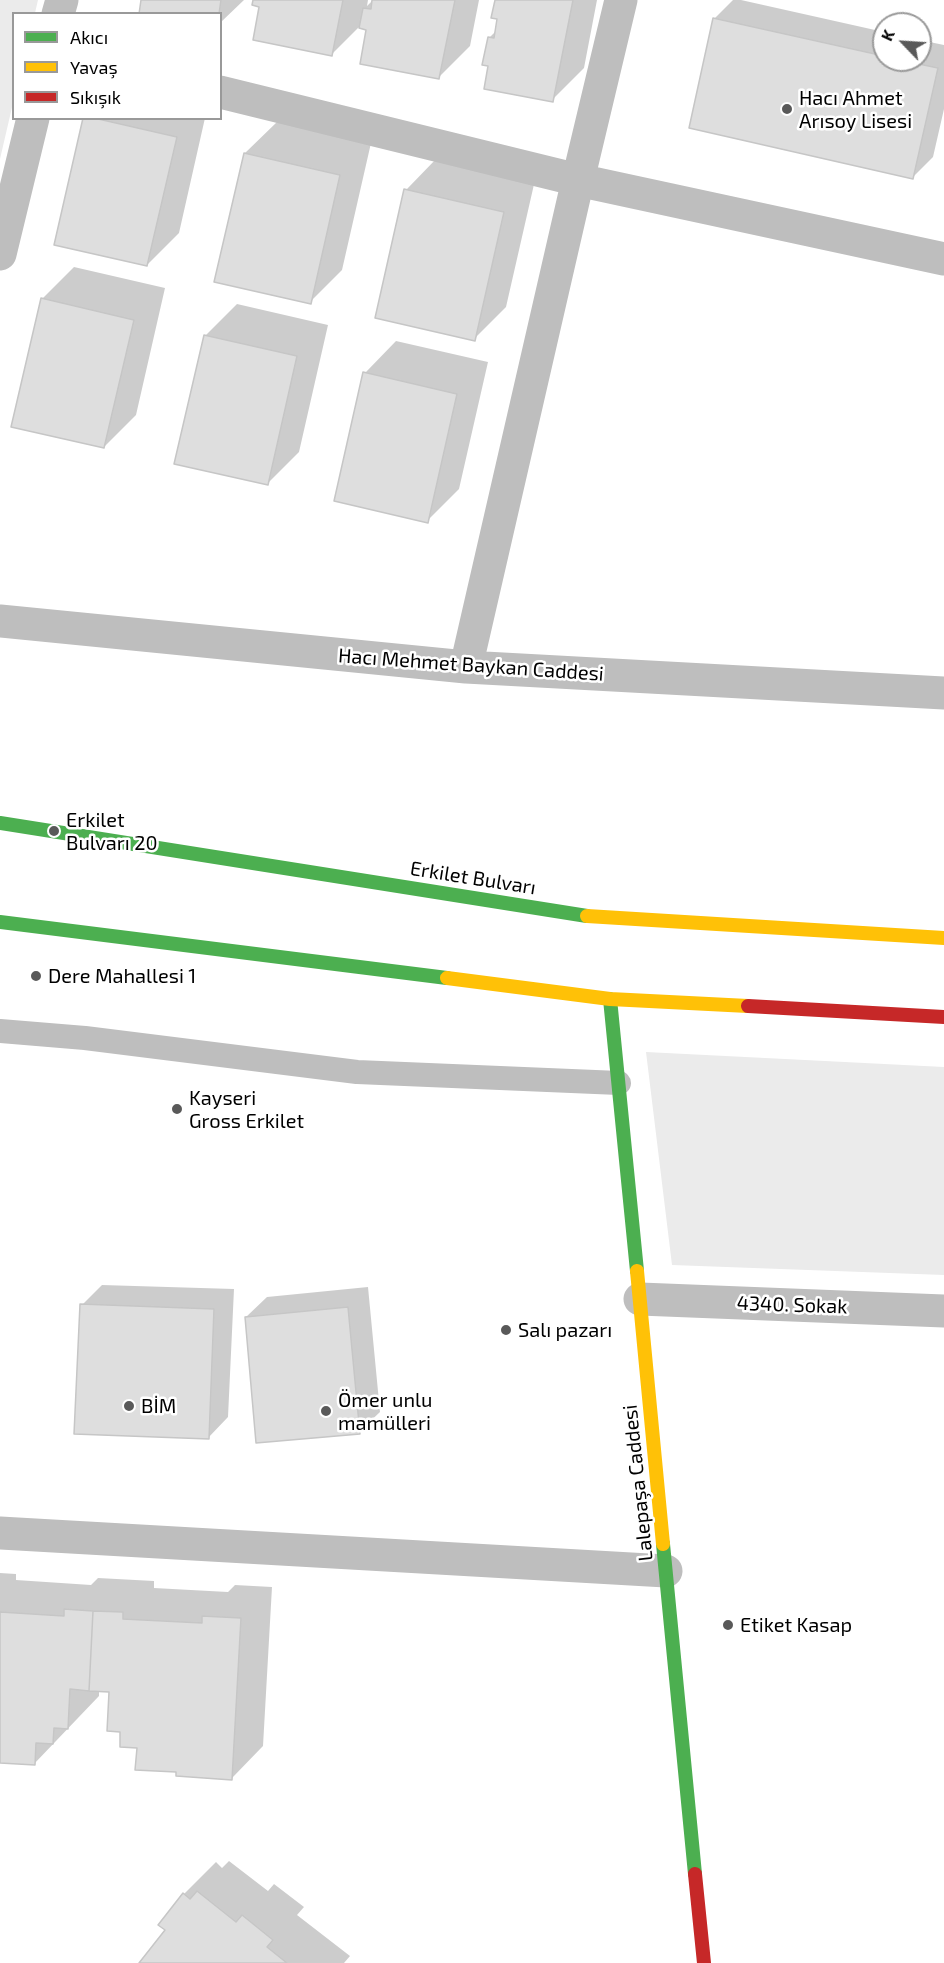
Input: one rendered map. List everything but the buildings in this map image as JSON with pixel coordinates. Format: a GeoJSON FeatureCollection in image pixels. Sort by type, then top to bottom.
{"type":"FeatureCollection","features":[{"type":"Feature","properties":{"kind":"main road","name":"Erkilet Bulvarı"},"geometry":{"type":"LineString","coordinates":[[0,823],[600,918],[944,938]]}},
{"type":"Feature","properties":{"kind":"main road"},"geometry":{"type":"LineString","coordinates":[[0,921],[610,999],[944,1017]]}},
{"type":"Feature","properties":{"kind":"main road","name":"Lalepaşa Caddesi"},"geometry":{"type":"LineString","coordinates":[[610,999],[704,1963]]}},
{"type":"Feature","properties":{"kind":"street"},"geometry":{"type":"LineString","coordinates":[[466,668],[621,0]]}},
{"type":"Feature","properties":{"kind":"street"},"geometry":{"type":"LineString","coordinates":[[222,92],[578,180],[944,259]]}},
{"type":"Feature","properties":{"kind":"street"},"geometry":{"type":"LineString","coordinates":[[1,247],[33,120]]}},
{"type":"Feature","properties":{"kind":"street","name":"Hacı Mehmet Baykan Caddesi"},"geometry":{"type":"LineString","coordinates":[[0,621],[466,668],[944,693]]}},
{"type":"Feature","properties":{"kind":"street","name":"4340. Sokak"},"geometry":{"type":"LineString","coordinates":[[640,1299],[944,1311]]}},
{"type":"Feature","properties":{"kind":"street"},"geometry":{"type":"LineString","coordinates":[[0,1533],[666,1571]]}},
{"type":"Feature","properties":{"kind":"lane"},"geometry":{"type":"LineString","coordinates":[[0,1031],[85,1038],[357,1072],[619,1083]]}},
{"type":"Feature","properties":{"kind":"shaded area"},"geometry":{"type":"Polygon","coordinates":[[[0,0],[38,0],[35,12],[12,12],[12,107],[0,159],[0,0]]]}},
{"type":"Feature","properties":{"kind":"shaded area"},"geometry":{"type":"Polygon","coordinates":[[[646,1052],[944,1067],[944,1275],[672,1265],[646,1052]]]}},
{"type":"Feature","properties":{"kind":"traffic: fast"},"geometry":{"type":"LineString","coordinates":[[0,823],[587,916]]}},
{"type":"Feature","properties":{"kind":"traffic: fast"},"geometry":{"type":"LineString","coordinates":[[0,922],[447,978]]}},
{"type":"Feature","properties":{"kind":"traffic: fast"},"geometry":{"type":"LineString","coordinates":[[610,999],[637,1271]]}},
{"type":"Feature","properties":{"kind":"traffic: fast"},"geometry":{"type":"LineString","coordinates":[[663,1544],[695,1874]]}},
{"type":"Feature","properties":{"kind":"traffic: slow"},"geometry":{"type":"LineString","coordinates":[[587,916],[944,938]]}},
{"type":"Feature","properties":{"kind":"traffic: slow"},"geometry":{"type":"LineString","coordinates":[[447,978],[610,999],[748,1006]]}},
{"type":"Feature","properties":{"kind":"traffic: slow"},"geometry":{"type":"LineString","coordinates":[[637,1271],[663,1544]]}},
{"type":"Feature","properties":{"kind":"traffic: jam"},"geometry":{"type":"LineString","coordinates":[[748,1006],[944,1017]]}},
{"type":"Feature","properties":{"kind":"traffic: jam"},"geometry":{"type":"LineString","coordinates":[[695,1874],[704,1963]]}},
{"type":"Feature","properties":{"kind":"place","name":"Hacı Ahmet Arısoy Lisesi"},"geometry":{"type":"Point","coordinates":[787,109]}},
{"type":"Feature","properties":{"kind":"place","name":"Erkilet Bulvarı 20"},"geometry":{"type":"Point","coordinates":[54,831]}},
{"type":"Feature","properties":{"kind":"place","name":"Dere Mahallesi 1"},"geometry":{"type":"Point","coordinates":[36,976]}},
{"type":"Feature","properties":{"kind":"place","name":"Kayseri Gross Erkilet"},"geometry":{"type":"Point","coordinates":[177,1109]}},
{"type":"Feature","properties":{"kind":"place","name":"Salı pazarı"},"geometry":{"type":"Point","coordinates":[506,1330]}},
{"type":"Feature","properties":{"kind":"place","name":"BİM"},"geometry":{"type":"Point","coordinates":[129,1406]}},
{"type":"Feature","properties":{"kind":"place","name":"Ömer unlu mamülleri"},"geometry":{"type":"Point","coordinates":[326,1411]}},
{"type":"Feature","properties":{"kind":"place","name":"Etiket Kasap"},"geometry":{"type":"Point","coordinates":[728,1625]}}]}
